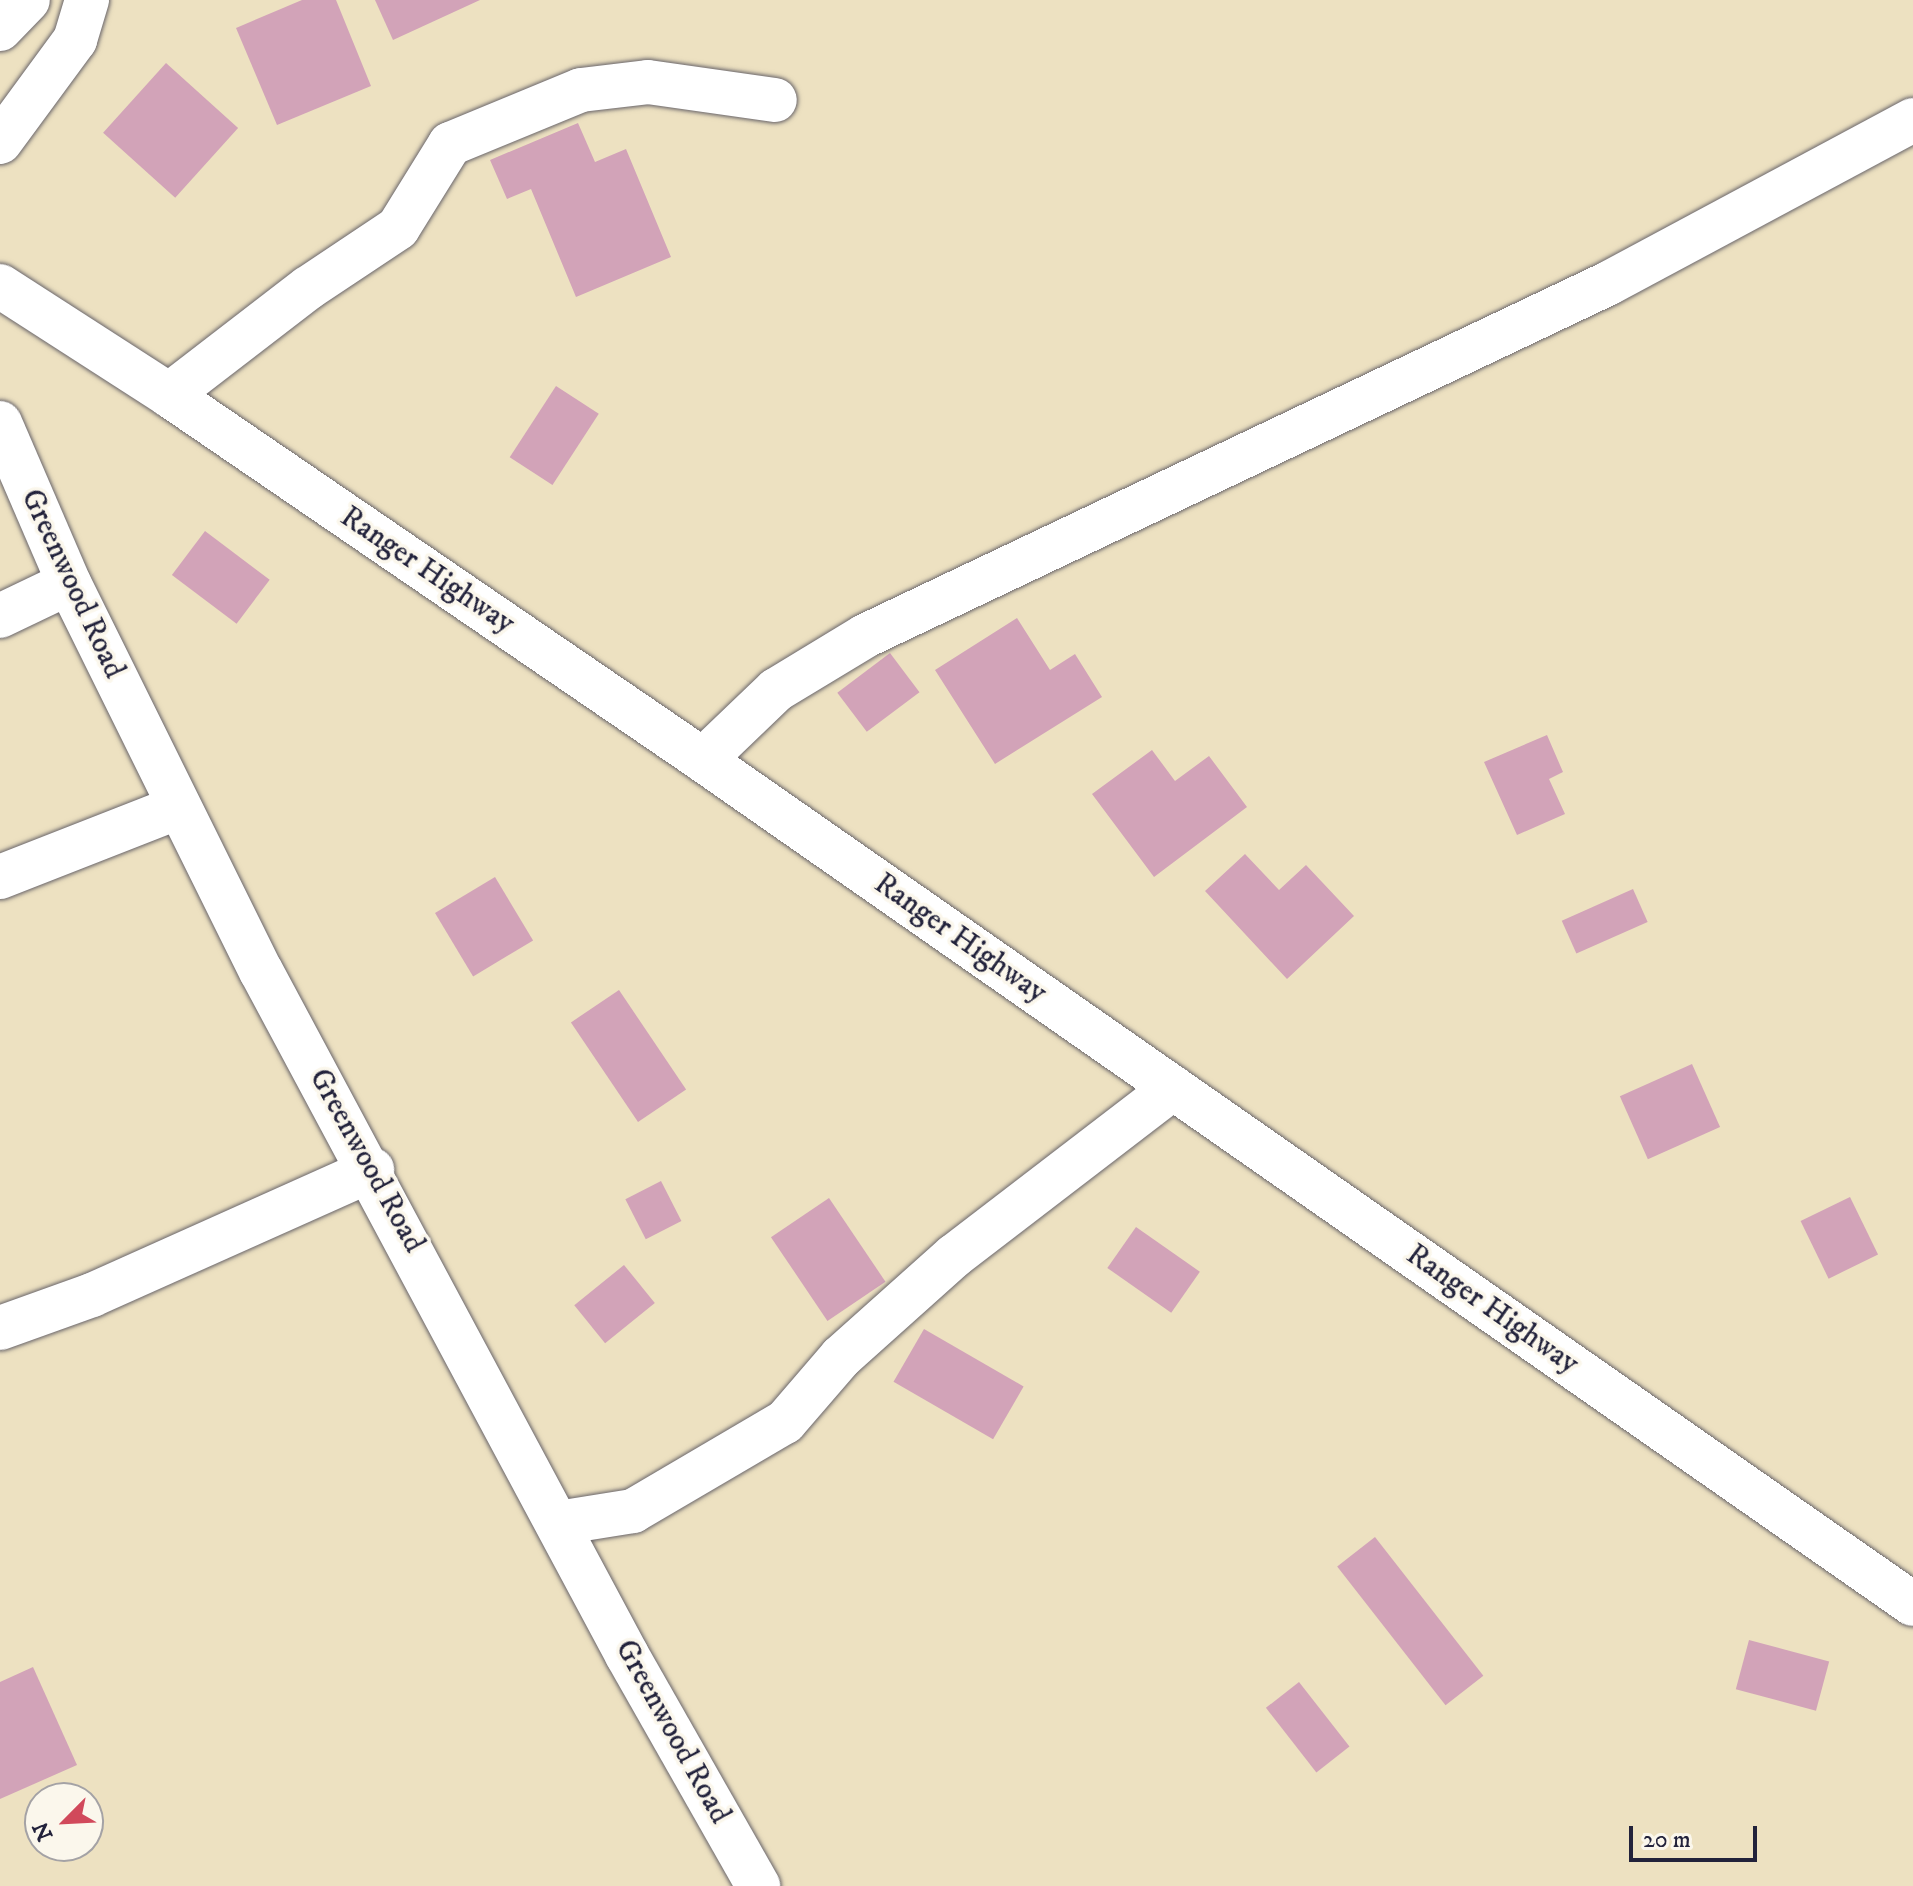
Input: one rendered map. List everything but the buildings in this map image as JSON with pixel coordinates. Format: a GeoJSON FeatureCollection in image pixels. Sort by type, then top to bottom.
{"type":"FeatureCollection","features":[{"type":"Feature","properties":{"kind":"street"},"geometry":{"type":"LineString","coordinates":[[0,29],[28,0]]}},
{"type":"Feature","properties":{"kind":"street"},"geometry":{"type":"LineString","coordinates":[[0,142],[75,40],[87,0]]}},
{"type":"Feature","properties":{"kind":"street"},"geometry":{"type":"LineString","coordinates":[[169,395],[308,288],[398,228],[450,144],[581,90],[648,82],[775,100]]}},
{"type":"Feature","properties":{"kind":"street"},"geometry":{"type":"LineString","coordinates":[[703,760],[776,690],[865,636],[1609,283],[1913,120]]}},
{"type":"Feature","properties":{"kind":"street","name":"Ranger Highway"},"geometry":{"type":"LineString","coordinates":[[0,286],[169,395],[703,760],[1913,1604]]}},
{"type":"Feature","properties":{"kind":"street","name":"Greenwood Road"},"geometry":{"type":"LineString","coordinates":[[0,423],[69,583],[261,971],[372,1170],[558,1523],[758,1886]]}},
{"type":"Feature","properties":{"kind":"street"},"geometry":{"type":"LineString","coordinates":[[0,616],[69,583]]}},
{"type":"Feature","properties":{"kind":"street"},"geometry":{"type":"LineString","coordinates":[[0,877],[179,807]]}},
{"type":"Feature","properties":{"kind":"street"},"geometry":{"type":"LineString","coordinates":[[558,1523],[633,1511],[785,1422],[841,1357],[954,1256],[1173,1088]]}},
{"type":"Feature","properties":{"kind":"street"},"geometry":{"type":"LineString","coordinates":[[0,1328],[92,1295],[372,1170]]}}]}
